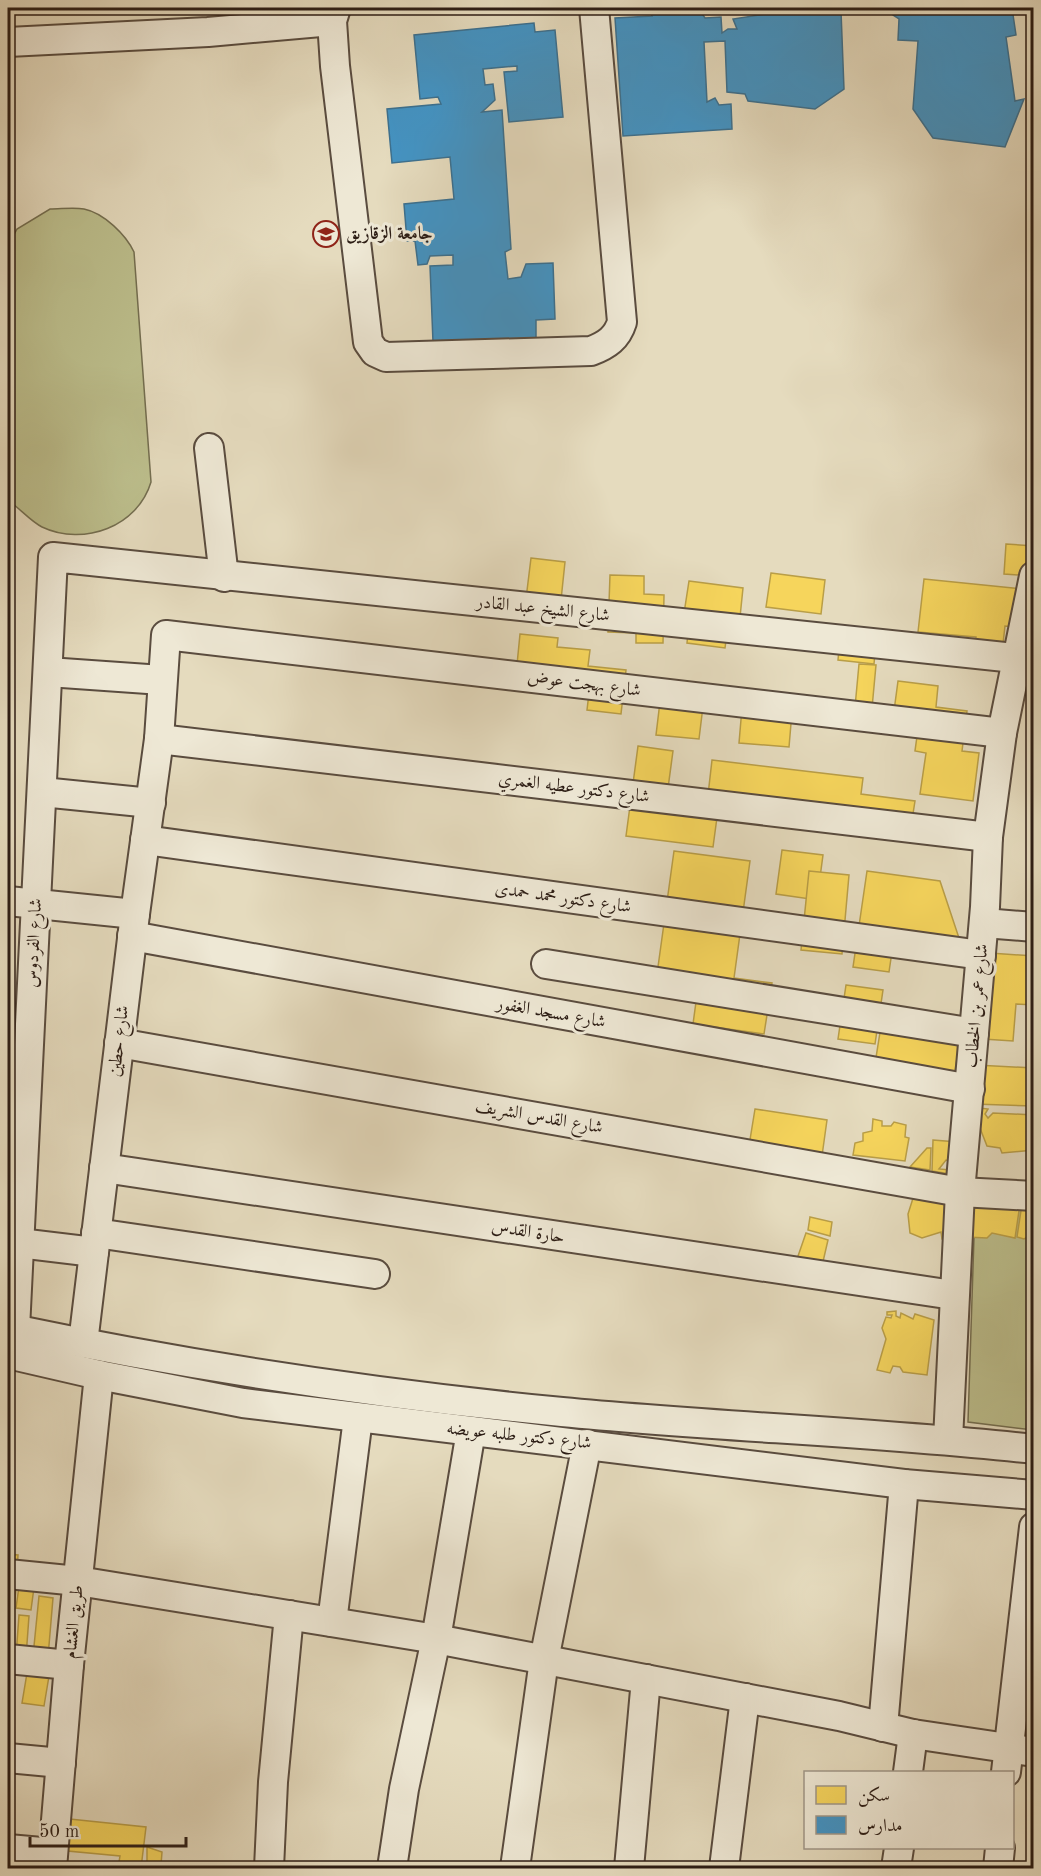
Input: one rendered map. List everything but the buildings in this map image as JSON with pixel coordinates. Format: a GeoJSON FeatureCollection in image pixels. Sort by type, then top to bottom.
{"type":"FeatureCollection","features":[{"type":"Feature","properties":{"kind":"street"},"geometry":{"type":"LineString","coordinates":[[8,42],[208,32],[334,14],[335,66],[368,342],[375,352],[386,357],[591,351],[613,339],[622,322],[594,8]]}},
{"type":"Feature","properties":{"kind":"street"},"geometry":{"type":"LineString","coordinates":[[209,448],[224,577]]}},
{"type":"Feature","properties":{"kind":"street","name":"شارع الشيخ عبد القادر"},"geometry":{"type":"LineString","coordinates":[[53,557],[224,577],[1025,659]]}},
{"type":"Feature","properties":{"kind":"street","name":"شارع الفردوس"},"geometry":{"type":"LineString","coordinates":[[10,1337],[19,1242],[53,557]]}},
{"type":"Feature","properties":{"kind":"street","name":"شارع عمر بن الخطاب"},"geometry":{"type":"LineString","coordinates":[[948,1440],[953,1295],[984,923],[988,837],[1002,733],[1025,659],[1034,576]]}},
{"type":"Feature","properties":{"kind":"street","name":"شارع حطين"},"geometry":{"type":"LineString","coordinates":[[83,1343],[133,925],[159,739],[166,635]]}},
{"type":"Feature","properties":{"kind":"street","name":"شارع بهجت عوض"},"geometry":{"type":"LineString","coordinates":[[166,635],[1002,733]]}},
{"type":"Feature","properties":{"kind":"street"},"geometry":{"type":"LineString","coordinates":[[48,672],[162,680]]}},
{"type":"Feature","properties":{"kind":"street","name":"شارع دكتور عطيه الغمري"},"geometry":{"type":"LineString","coordinates":[[159,739],[988,837]]}},
{"type":"Feature","properties":{"kind":"street"},"geometry":{"type":"LineString","coordinates":[[42,792],[151,803]]}},
{"type":"Feature","properties":{"kind":"street","name":"شارع دكتور محمد حمدى"},"geometry":{"type":"LineString","coordinates":[[145,840],[981,955]]}},
{"type":"Feature","properties":{"kind":"street","name":"شارع مسجد الغفور"},"geometry":{"type":"LineString","coordinates":[[8,901],[36,904],[970,1089]]}},
{"type":"Feature","properties":{"kind":"street"},"geometry":{"type":"LineString","coordinates":[[984,923],[1034,927]]}},
{"type":"Feature","properties":{"kind":"street"},"geometry":{"type":"LineString","coordinates":[[546,963],[974,1033]]}},
{"type":"Feature","properties":{"kind":"street","name":"شارع القدس الشريف"},"geometry":{"type":"LineString","coordinates":[[119,1043],[960,1192],[1034,1196]]}},
{"type":"Feature","properties":{"kind":"street","name":"حارة القدس"},"geometry":{"type":"LineString","coordinates":[[104,1168],[953,1295]]}},
{"type":"Feature","properties":{"kind":"street"},"geometry":{"type":"LineString","coordinates":[[19,1242],[95,1243],[375,1274]]}},
{"type":"Feature","properties":{"kind":"street","name":"شارع دكتور طلبه عويضه"},"geometry":{"type":"LineString","coordinates":[[10,1337],[83,1343],[264,1374],[562,1412],[948,1440],[1034,1449]]}},
{"type":"Feature","properties":{"kind":"street","name":"شارع دكتور طلبه عويضه"},"geometry":{"type":"LineString","coordinates":[[10,1337],[99,1375],[243,1403],[904,1484],[1034,1495]]}},
{"type":"Feature","properties":{"kind":"street","name":"طريق الغشام"},"geometry":{"type":"LineString","coordinates":[[52,1861],[69,1665],[99,1375]]}},
{"type":"Feature","properties":{"kind":"street"},"geometry":{"type":"LineString","coordinates":[[332,1622],[358,1418]]}},
{"type":"Feature","properties":{"kind":"street"},"geometry":{"type":"LineString","coordinates":[[392,1869],[404,1789],[436,1639],[471,1431]]}},
{"type":"Feature","properties":{"kind":"street"},"geometry":{"type":"LineString","coordinates":[[515,1869],[544,1660],[587,1444]]}},
{"type":"Feature","properties":{"kind":"street"},"geometry":{"type":"LineString","coordinates":[[883,1727],[904,1484]]}},
{"type":"Feature","properties":{"kind":"street"},"geometry":{"type":"LineString","coordinates":[[8,1574],[78,1581],[436,1639],[745,1698],[1016,1758],[1034,1527]]}},
{"type":"Feature","properties":{"kind":"street"},"geometry":{"type":"LineString","coordinates":[[269,1869],[273,1782],[289,1615]]}},
{"type":"Feature","properties":{"kind":"street"},"geometry":{"type":"LineString","coordinates":[[8,1659],[69,1665]]}},
{"type":"Feature","properties":{"kind":"street"},"geometry":{"type":"LineString","coordinates":[[629,1869],[646,1679]]}},
{"type":"Feature","properties":{"kind":"street"},"geometry":{"type":"LineString","coordinates":[[724,1869],[745,1698]]}},
{"type":"Feature","properties":{"kind":"street"},"geometry":{"type":"LineString","coordinates":[[908,1771],[913,1734]]}},
{"type":"Feature","properties":{"kind":"street"},"geometry":{"type":"LineString","coordinates":[[8,1758],[61,1763]]}},
{"type":"Feature","properties":{"kind":"street"},"geometry":{"type":"LineString","coordinates":[[8,1849],[52,1861]]}},
{"type":"Feature","properties":{"kind":"street"},"geometry":{"type":"LineString","coordinates":[[896,1869],[899,1849]]}},
{"type":"Feature","properties":{"kind":"street"},"geometry":{"type":"LineString","coordinates":[[998,1869],[1000,1849]]}},
{"type":"Feature","properties":{"kind":"green space"},"geometry":{"type":"Polygon","coordinates":[[[80,208],[92,211],[120,232],[134,252],[151,482],[144,497],[122,521],[92,533],[75,535],[58,533],[42,527],[13,504],[8,246],[17,229],[50,209],[80,208]]]}},
{"type":"Feature","properties":{"kind":"green space"},"geometry":{"type":"Polygon","coordinates":[[[975,1206],[1033,1209],[1033,1430],[968,1422],[975,1206]]]}},
{"type":"Feature","properties":{"kind":"place","name":"جامعة الزقازيق"},"geometry":{"type":"Point","coordinates":[326,234]}}]}
